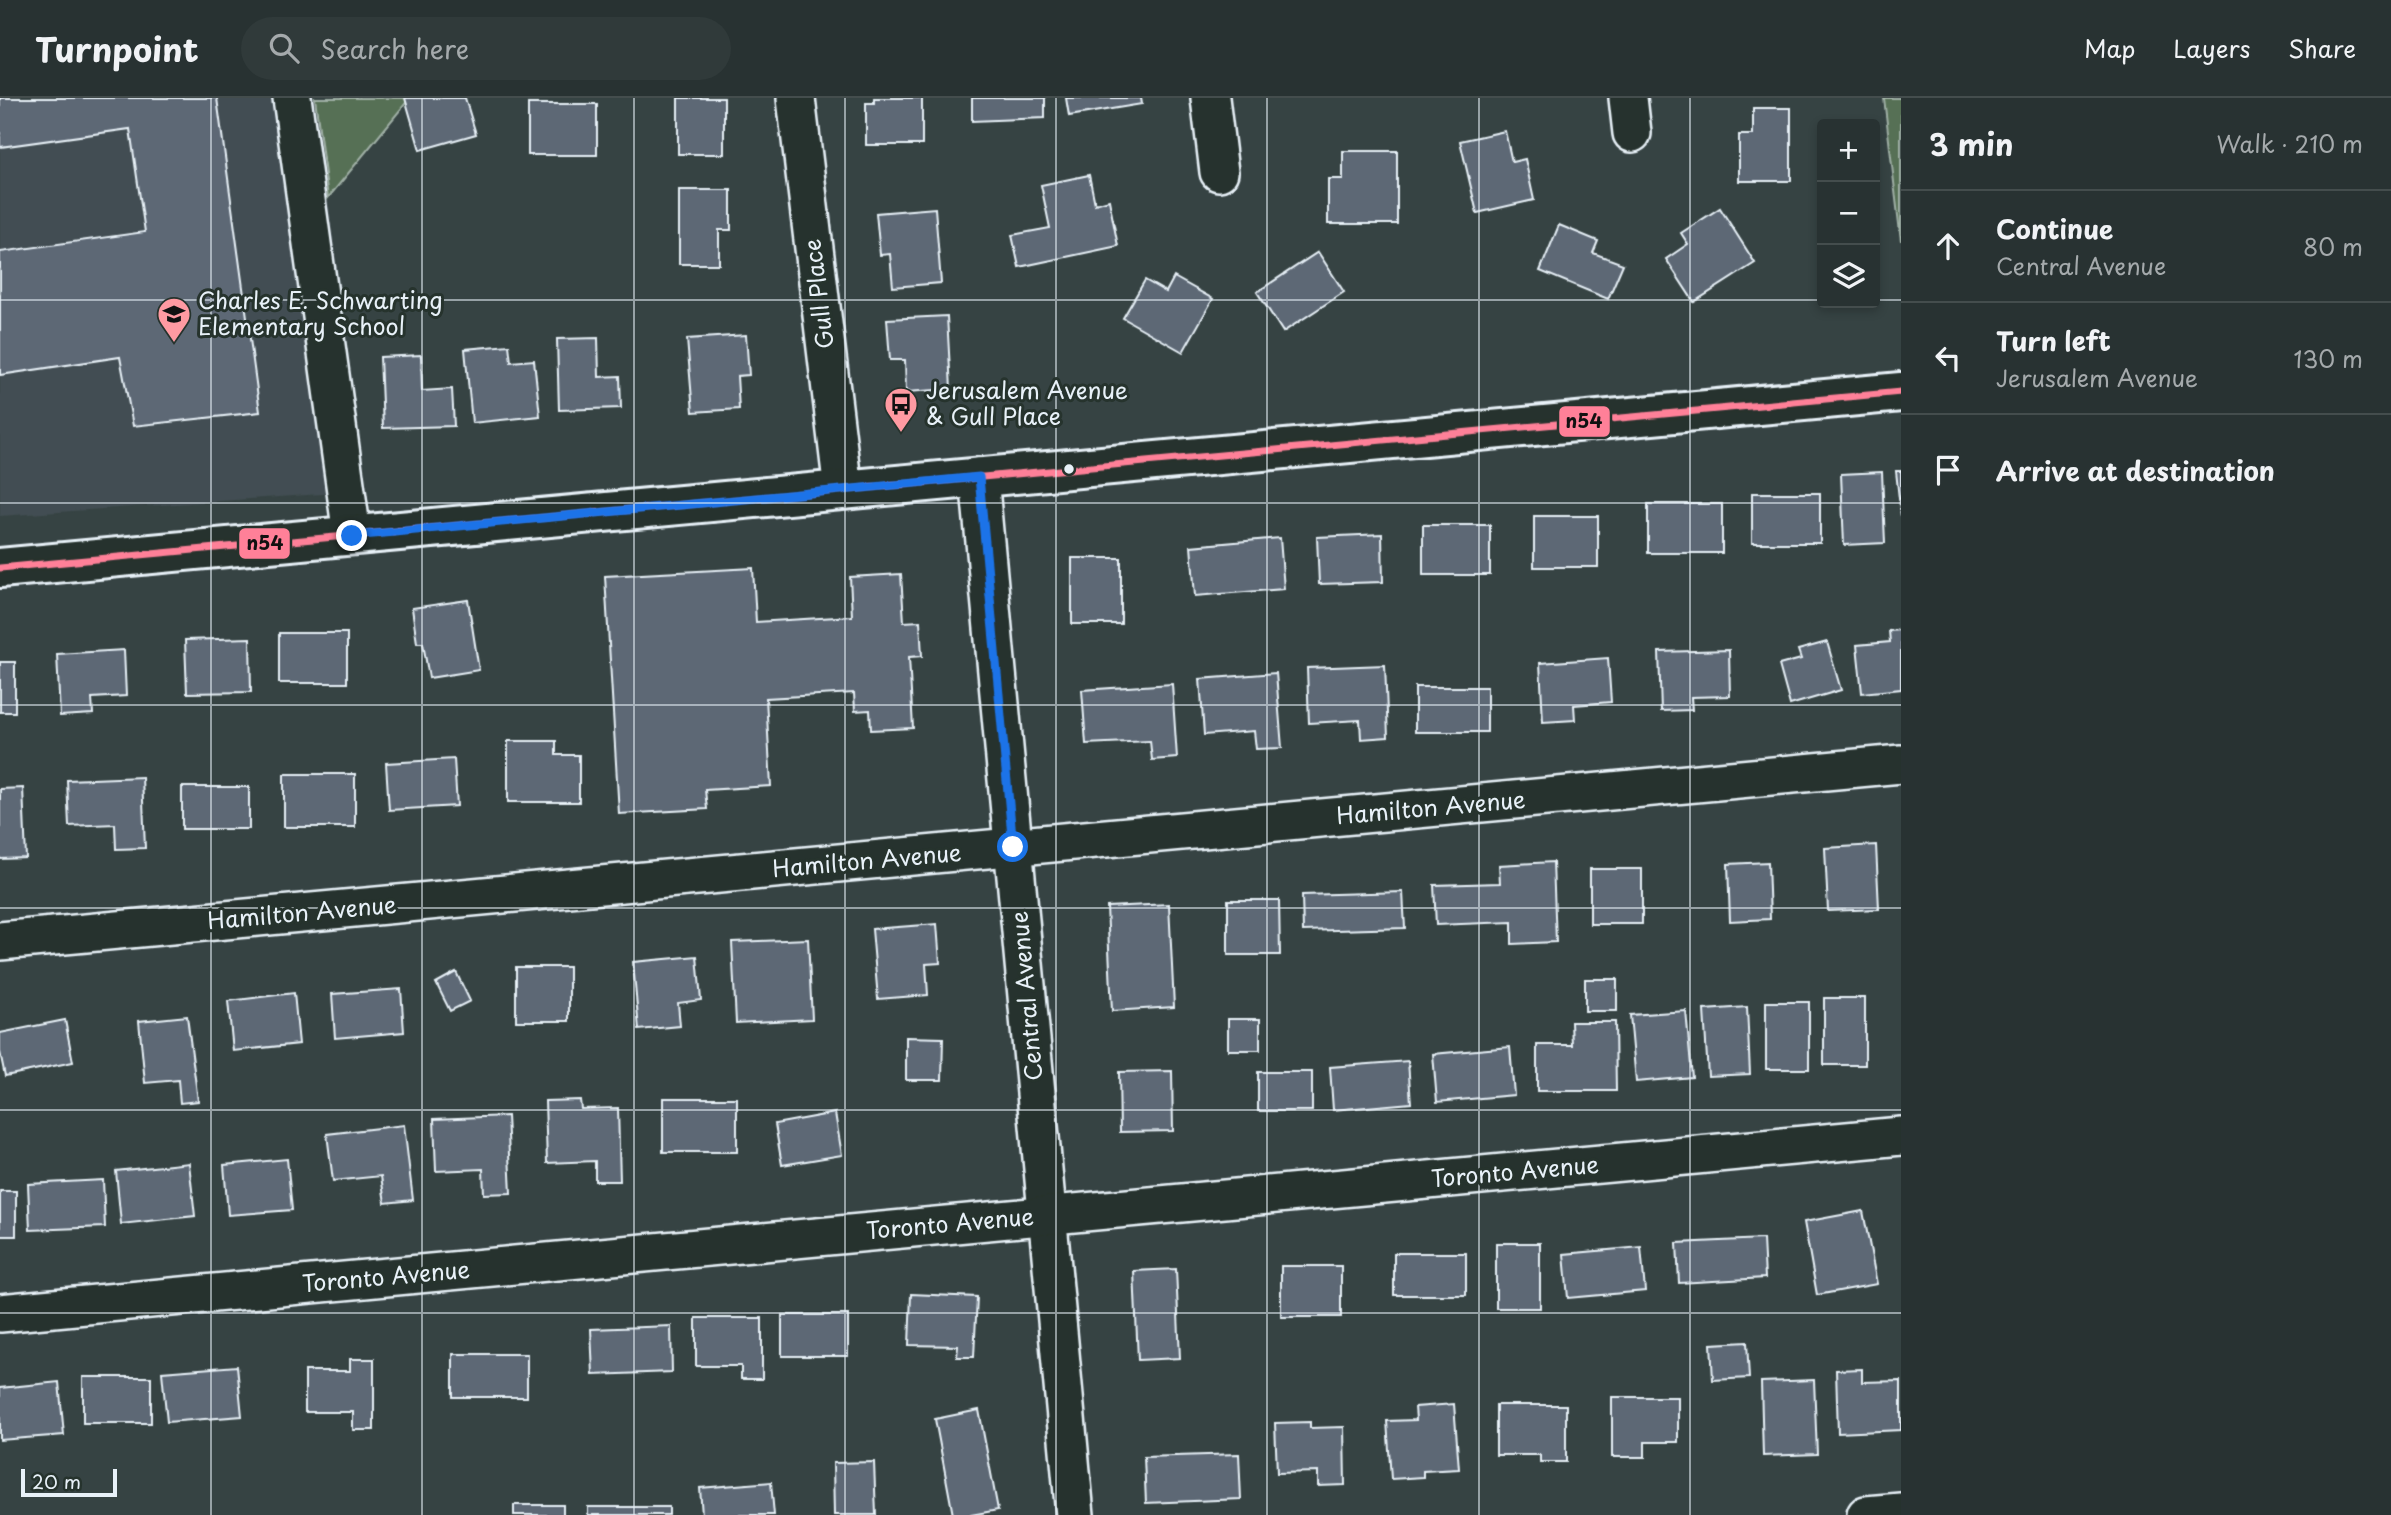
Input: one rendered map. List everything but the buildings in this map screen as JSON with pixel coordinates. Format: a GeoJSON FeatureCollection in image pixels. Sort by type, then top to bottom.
{"type":"FeatureCollection","features":[{"type":"Feature","properties":{"kind":"main road"},"geometry":{"type":"LineString","coordinates":[[0,568],[1901,392]]}},
{"type":"Feature","properties":{"kind":"street"},"geometry":{"type":"LineString","coordinates":[[292,98],[352,536]]}},
{"type":"Feature","properties":{"kind":"street","name":"Gull Place"},"geometry":{"type":"LineString","coordinates":[[796,98],[843,490]]}},
{"type":"Feature","properties":{"kind":"street"},"geometry":{"type":"LineString","coordinates":[[1210,98],[1219,172]]}},
{"type":"Feature","properties":{"kind":"street","name":"Central Avenue"},"geometry":{"type":"LineString","coordinates":[[979,477],[1075,1515]]}},
{"type":"Feature","properties":{"kind":"street","name":"Hamilton Avenue"},"geometry":{"type":"LineString","coordinates":[[0,942],[1901,764]]}},
{"type":"Feature","properties":{"kind":"street","name":"Toronto Avenue"},"geometry":{"type":"LineString","coordinates":[[0,1313],[1901,1136]]}},
{"type":"Feature","properties":{"kind":"street"},"geometry":{"type":"LineString","coordinates":[[1866,1515],[1901,1512]]}},
{"type":"Feature","properties":{"kind":"shaded area","name":"Charles E. Schwarting Elementary School"},"geometry":{"type":"Polygon","coordinates":[[[0,98],[315,98],[366,491],[0,516],[0,98]]]}},
{"type":"Feature","properties":{"kind":"green space"},"geometry":{"type":"Polygon","coordinates":[[[315,98],[410,98],[328,198],[315,98]]]}},
{"type":"Feature","properties":{"kind":"green space"},"geometry":{"type":"Polygon","coordinates":[[[1884,98],[1901,98],[1901,241],[1884,98]]]}},
{"type":"Feature","properties":{"kind":"transit line","name":"n54"},"geometry":{"type":"LineString","coordinates":[[0,568],[1901,392]]}},
{"type":"Feature","properties":{"kind":"place","name":"Charles E. Schwarting Elementary School"},"geometry":{"type":"Point","coordinates":[174,344]}},
{"type":"Feature","properties":{"kind":"place","name":"Jerusalem Avenue & Gull Place"},"geometry":{"type":"Point","coordinates":[901,434]}},
{"type":"Feature","properties":{"kind":"route"},"geometry":{"type":"LineString","coordinates":[[352,536],[979,477],[1013,847]]}}]}
